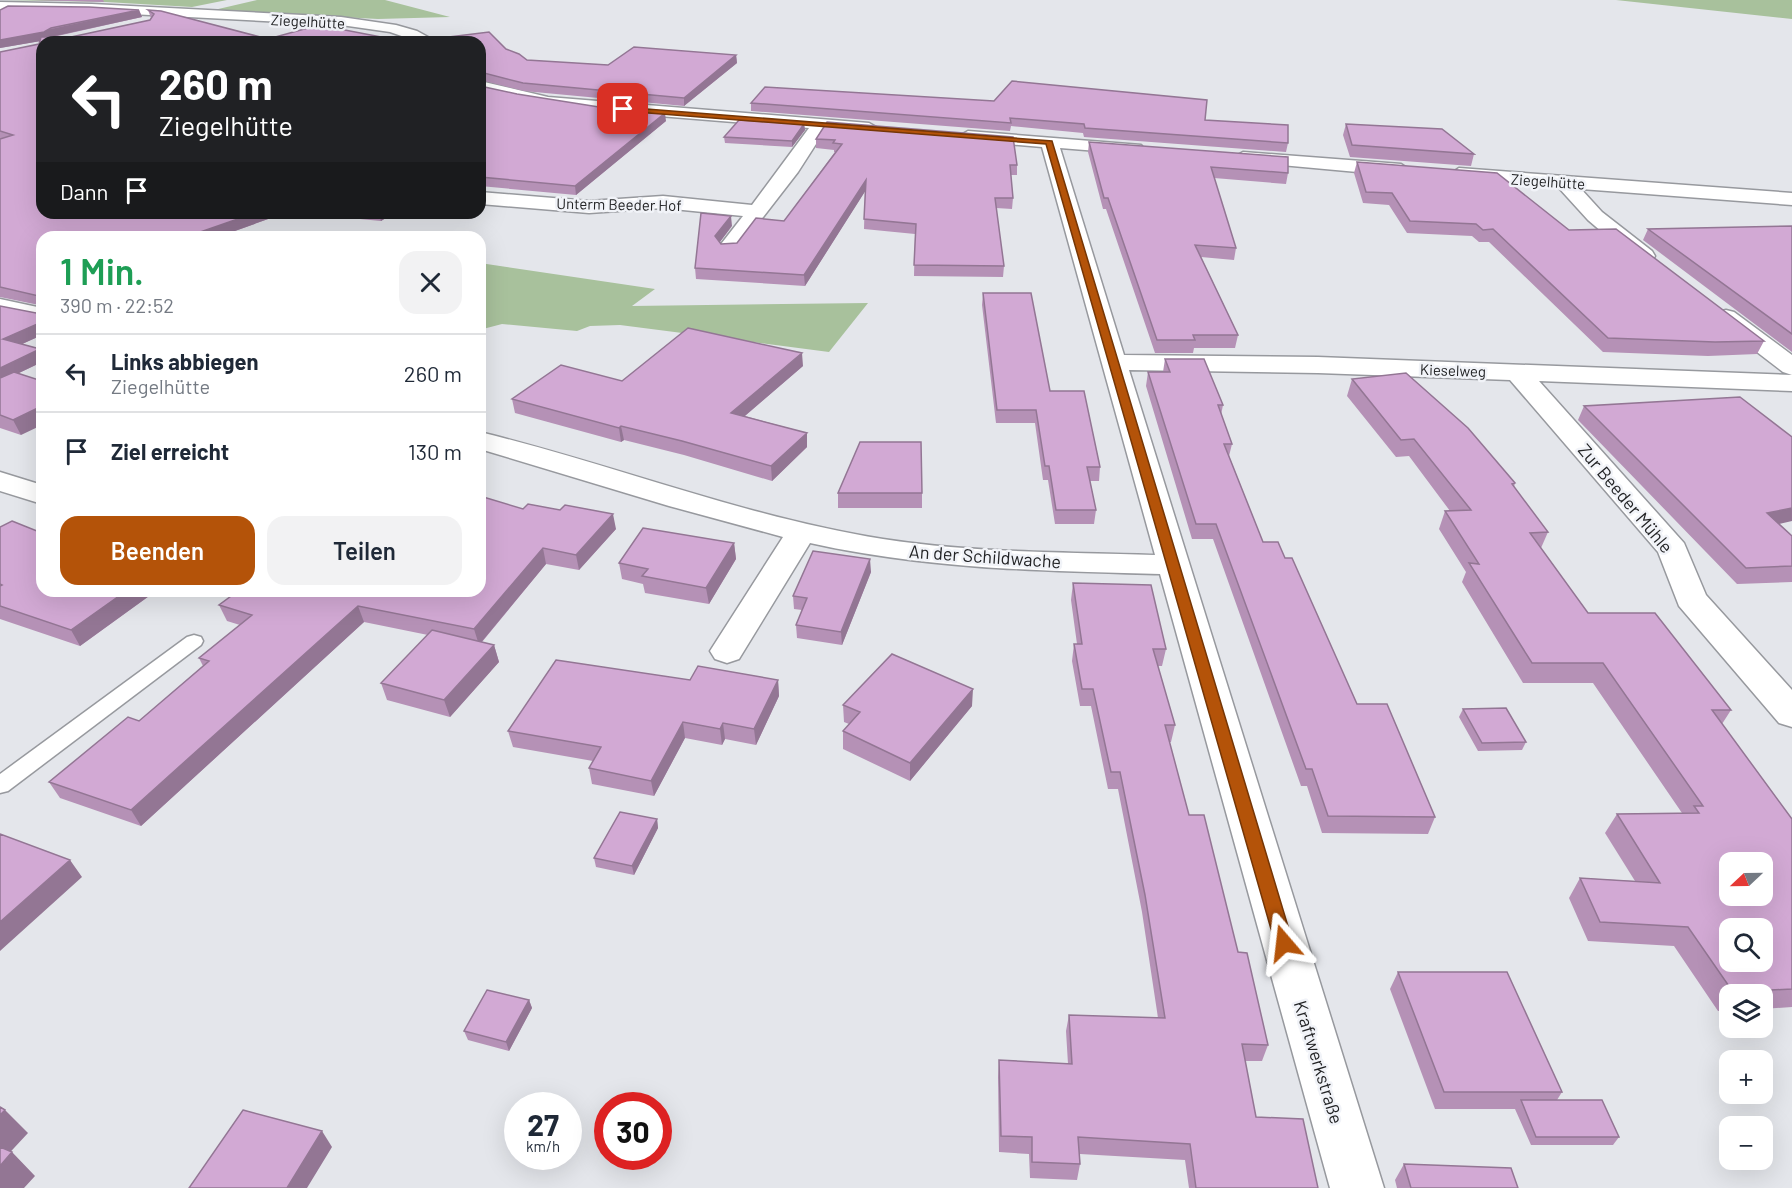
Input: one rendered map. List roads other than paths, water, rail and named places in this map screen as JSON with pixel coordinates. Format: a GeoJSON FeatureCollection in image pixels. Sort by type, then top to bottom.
{"type":"FeatureCollection","features":[{"type":"Feature","properties":{"kind":"street"},"geometry":{"type":"LineString","coordinates":[[136,24],[232,2]]}},
{"type":"Feature","properties":{"kind":"street","name":"Ziegelhütte"},"geometry":{"type":"LineString","coordinates":[[0,6],[92,7],[380,27],[421,36]]}},
{"type":"Feature","properties":{"kind":"street"},"geometry":{"type":"LineString","coordinates":[[486,89],[591,106],[889,130]]}},
{"type":"Feature","properties":{"kind":"street"},"geometry":{"type":"LineString","coordinates":[[486,96],[498,92]]}},
{"type":"Feature","properties":{"kind":"street"},"geometry":{"type":"LineString","coordinates":[[729,248],[758,212],[820,124]]}},
{"type":"Feature","properties":{"kind":"street"},"geometry":{"type":"LineString","coordinates":[[946,134],[1149,150]]}},
{"type":"Feature","properties":{"kind":"street","name":"Kraftwerkstraße"},"geometry":{"type":"LineString","coordinates":[[1049,142],[1357,1188]]}},
{"type":"Feature","properties":{"kind":"street"},"geometry":{"type":"LineString","coordinates":[[1220,156],[1422,171]]}},
{"type":"Feature","properties":{"kind":"street","name":"Ziegelhütte"},"geometry":{"type":"LineString","coordinates":[[1445,173],[1792,199]]}},
{"type":"Feature","properties":{"kind":"street"},"geometry":{"type":"LineString","coordinates":[[1564,183],[1595,216],[1661,268]]}},
{"type":"Feature","properties":{"kind":"street","name":"Unterm Beeder Hof"},"geometry":{"type":"LineString","coordinates":[[486,198],[589,207],[663,202],[758,212]]}},
{"type":"Feature","properties":{"kind":"street"},"geometry":{"type":"LineString","coordinates":[[1708,303],[1792,367]]}},
{"type":"Feature","properties":{"kind":"street"},"geometry":{"type":"LineString","coordinates":[[0,306],[36,314]]}},
{"type":"Feature","properties":{"kind":"street","name":"Kieselweg"},"geometry":{"type":"LineString","coordinates":[[1113,362],[1517,372],[1792,383]]}},
{"type":"Feature","properties":{"kind":"street","name":"Zur Beeder Mühle"},"geometry":{"type":"LineString","coordinates":[[1517,372],[1673,550],[1691,599],[1792,714]]}},
{"type":"Feature","properties":{"kind":"street","name":"An der Schildwache"},"geometry":{"type":"LineString","coordinates":[[486,442],[801,532],[883,548],[958,557],[1172,565]]}},
{"type":"Feature","properties":{"kind":"street"},"geometry":{"type":"LineString","coordinates":[[0,481],[36,493]]}},
{"type":"Feature","properties":{"kind":"street"},"geometry":{"type":"LineString","coordinates":[[727,651],[801,532]]}},
{"type":"Feature","properties":{"kind":"lane"},"geometry":{"type":"LineString","coordinates":[[0,785],[194,641]]}}]}
